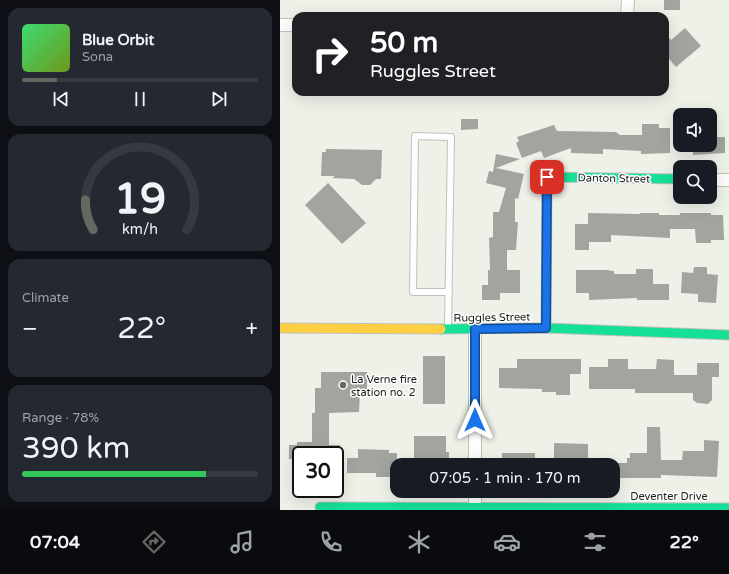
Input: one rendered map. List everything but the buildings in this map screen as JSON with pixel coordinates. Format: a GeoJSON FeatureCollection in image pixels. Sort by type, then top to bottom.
{"type":"FeatureCollection","features":[{"type":"Feature","properties":{"kind":"street"},"geometry":{"type":"LineString","coordinates":[[627,12],[628,0]]}},
{"type":"Feature","properties":{"kind":"street"},"geometry":{"type":"LineString","coordinates":[[280,25],[292,25]]}},
{"type":"Feature","properties":{"kind":"street","name":"Danton Street"},"geometry":{"type":"LineString","coordinates":[[546,328],[547,177],[673,180]]}},
{"type":"Feature","properties":{"kind":"street"},"geometry":{"type":"LineString","coordinates":[[717,180],[729,180]]}},
{"type":"Feature","properties":{"kind":"street","name":"Ruggles Street"},"geometry":{"type":"LineString","coordinates":[[280,328],[546,328],[729,335]]}},
{"type":"Feature","properties":{"kind":"street"},"geometry":{"type":"LineString","coordinates":[[475,329],[475,458]]}},
{"type":"Feature","properties":{"kind":"street"},"geometry":{"type":"LineString","coordinates":[[475,509],[476,498]]}},
{"type":"Feature","properties":{"kind":"street","name":"Deventer Drive"},"geometry":{"type":"LineString","coordinates":[[320,507],[475,509],[729,508]]}},
{"type":"Feature","properties":{"kind":"lane"},"geometry":{"type":"LineString","coordinates":[[448,329],[449,292],[451,137],[415,136],[413,292],[449,292]]}},
{"type":"Feature","properties":{"kind":"traffic: fast"},"geometry":{"type":"LineString","coordinates":[[546,328],[547,177],[673,179]]}},
{"type":"Feature","properties":{"kind":"traffic: fast"},"geometry":{"type":"LineString","coordinates":[[441,329],[546,328],[729,335]]}},
{"type":"Feature","properties":{"kind":"traffic: fast"},"geometry":{"type":"LineString","coordinates":[[320,507],[729,508]]}},
{"type":"Feature","properties":{"kind":"traffic: slow"},"geometry":{"type":"LineString","coordinates":[[280,328],[441,329]]}},
{"type":"Feature","properties":{"kind":"place","name":"La Verne fire station no. 2"},"geometry":{"type":"Point","coordinates":[343,385]}},
{"type":"Feature","properties":{"kind":"route"},"geometry":{"type":"LineString","coordinates":[[475,420],[475,329],[546,328],[547,177]]}}]}
